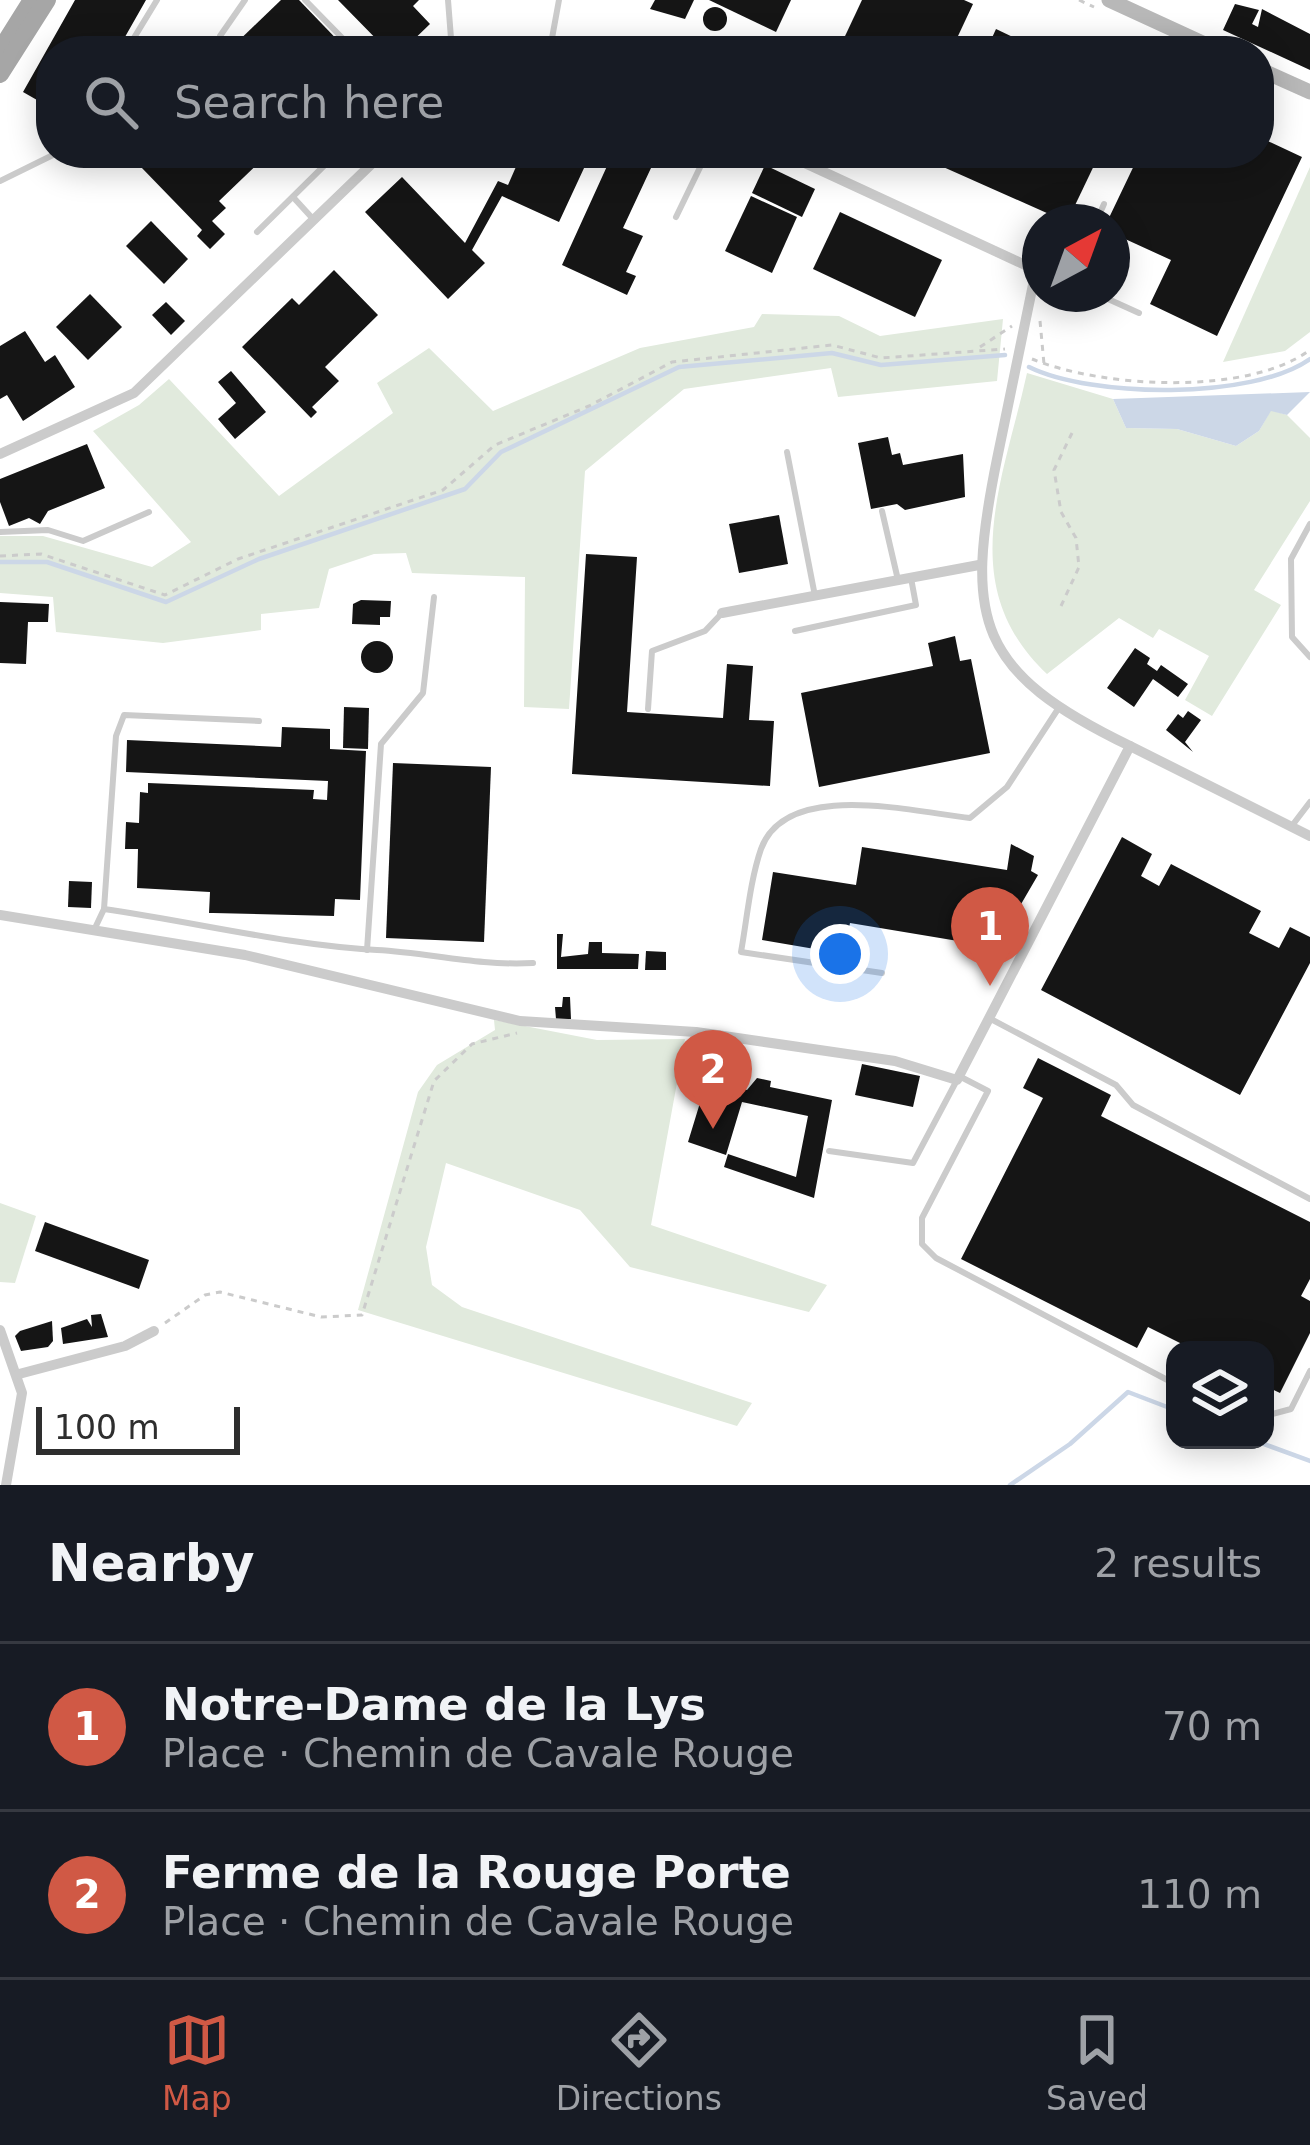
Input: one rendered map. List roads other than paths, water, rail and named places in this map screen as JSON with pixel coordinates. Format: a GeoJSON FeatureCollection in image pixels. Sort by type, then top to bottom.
{"type":"FeatureCollection","features":[{"type":"Feature","properties":{"kind":"main road"},"geometry":{"type":"LineString","coordinates":[[0,51],[32,0]]}},
{"type":"Feature","properties":{"kind":"main road"},"geometry":{"type":"LineString","coordinates":[[0,74],[46,0]]}},
{"type":"Feature","properties":{"kind":"main road"},"geometry":{"type":"LineString","coordinates":[[1109,0],[1187,36]]}},
{"type":"Feature","properties":{"kind":"main road"},"geometry":{"type":"LineString","coordinates":[[1274,76],[1310,92]]}},
{"type":"Feature","properties":{"kind":"street"},"geometry":{"type":"LineString","coordinates":[[0,454],[134,393],[367,168]]}},
{"type":"Feature","properties":{"kind":"street"},"geometry":{"type":"LineString","coordinates":[[820,168],[1022,263]]}},
{"type":"Feature","properties":{"kind":"street"},"geometry":{"type":"LineString","coordinates":[[1027,312],[979,565],[985,608],[998,642],[1029,684],[1058,709],[1310,836]]}},
{"type":"Feature","properties":{"kind":"street"},"geometry":{"type":"LineString","coordinates":[[722,613],[979,565]]}},
{"type":"Feature","properties":{"kind":"street"},"geometry":{"type":"LineString","coordinates":[[0,916],[244,955],[505,1018],[744,1039],[895,1061],[958,1078],[1130,746]]}},
{"type":"Feature","properties":{"kind":"street"},"geometry":{"type":"LineString","coordinates":[[0,1330],[19,1373],[20,1427],[6,1485]]}},
{"type":"Feature","properties":{"kind":"street"},"geometry":{"type":"LineString","coordinates":[[19,1373],[125,1346],[154,1330]]}},
{"type":"Feature","properties":{"kind":"lane"},"geometry":{"type":"LineString","coordinates":[[135,36],[157,0]]}},
{"type":"Feature","properties":{"kind":"lane"},"geometry":{"type":"LineString","coordinates":[[220,36],[245,0]]}},
{"type":"Feature","properties":{"kind":"lane"},"geometry":{"type":"LineString","coordinates":[[305,0],[341,36]]}},
{"type":"Feature","properties":{"kind":"lane"},"geometry":{"type":"LineString","coordinates":[[448,0],[451,36]]}},
{"type":"Feature","properties":{"kind":"lane"},"geometry":{"type":"LineString","coordinates":[[555,36],[559,0]]}},
{"type":"Feature","properties":{"kind":"lane"},"geometry":{"type":"LineString","coordinates":[[0,181],[36,163]]}},
{"type":"Feature","properties":{"kind":"lane"},"geometry":{"type":"LineString","coordinates":[[257,232],[322,168]]}},
{"type":"Feature","properties":{"kind":"lane"},"geometry":{"type":"LineString","coordinates":[[676,217],[699,168]]}},
{"type":"Feature","properties":{"kind":"lane"},"geometry":{"type":"LineString","coordinates":[[292,197],[314,220]]}},
{"type":"Feature","properties":{"kind":"lane"},"geometry":{"type":"LineString","coordinates":[[1130,309],[1139,313]]}},
{"type":"Feature","properties":{"kind":"lane"},"geometry":{"type":"LineString","coordinates":[[788,452],[815,596]]}},
{"type":"Feature","properties":{"kind":"lane"},"geometry":{"type":"LineString","coordinates":[[795,631],[916,605],[882,511]]}},
{"type":"Feature","properties":{"kind":"lane"},"geometry":{"type":"LineString","coordinates":[[0,518],[3,532],[48,530],[83,541],[149,512]]}},
{"type":"Feature","properties":{"kind":"lane"},"geometry":{"type":"LineString","coordinates":[[1310,524],[1291,554],[1292,637],[1310,658]]}},
{"type":"Feature","properties":{"kind":"lane"},"geometry":{"type":"LineString","coordinates":[[367,950],[382,744],[423,693],[434,597]]}},
{"type":"Feature","properties":{"kind":"lane"},"geometry":{"type":"LineString","coordinates":[[648,709],[652,651],[705,631],[722,613]]}},
{"type":"Feature","properties":{"kind":"lane"},"geometry":{"type":"LineString","coordinates":[[883,973],[741,952],[766,839],[789,817],[819,804],[970,818],[1006,787],[1058,709]]}},
{"type":"Feature","properties":{"kind":"lane"},"geometry":{"type":"LineString","coordinates":[[94,932],[104,909],[116,736],[124,715],[259,721]]}},
{"type":"Feature","properties":{"kind":"lane"},"geometry":{"type":"LineString","coordinates":[[1291,827],[1310,802]]}},
{"type":"Feature","properties":{"kind":"lane"},"geometry":{"type":"LineString","coordinates":[[104,909],[234,928],[334,951],[367,950],[478,966],[532,963]]}},
{"type":"Feature","properties":{"kind":"lane"},"geometry":{"type":"LineString","coordinates":[[989,1018],[1116,1085],[1132,1106],[1310,1199]]}},
{"type":"Feature","properties":{"kind":"lane"},"geometry":{"type":"LineString","coordinates":[[829,1150],[913,1162],[958,1078],[988,1091],[922,1218],[922,1244],[936,1258],[1166,1379]]}},
{"type":"Feature","properties":{"kind":"lane"},"geometry":{"type":"LineString","coordinates":[[1274,1414],[1291,1409],[1310,1371]]}},
{"type":"Feature","properties":{"kind":"water"},"geometry":{"type":"Polygon","coordinates":[[[1310,392],[1287,415],[1271,411],[1259,431],[1236,446],[1177,429],[1126,428],[1113,399],[1310,392]]]}},
{"type":"Feature","properties":{"kind":"waterway"},"geometry":{"type":"LineString","coordinates":[[0,562],[47,562],[166,602],[259,559],[465,489],[501,452],[679,367],[832,353],[881,365],[1005,355]]}},
{"type":"Feature","properties":{"kind":"waterway"},"geometry":{"type":"LineString","coordinates":[[1029,367],[1091,385],[1171,390],[1250,382],[1310,359]]}},
{"type":"Feature","properties":{"kind":"waterway"},"geometry":{"type":"LineString","coordinates":[[1010,1485],[1070,1444],[1128,1392],[1166,1407]]}},
{"type":"Feature","properties":{"kind":"waterway"},"geometry":{"type":"LineString","coordinates":[[1274,1448],[1310,1461]]}},
{"type":"Feature","properties":{"kind":"place","name":"Notre-Dame de la Lys"},"geometry":{"type":"Point","coordinates":[990,986]}},
{"type":"Feature","properties":{"kind":"place","name":"Ferme de la Rouge Porte"},"geometry":{"type":"Point","coordinates":[713,1129]}}]}
